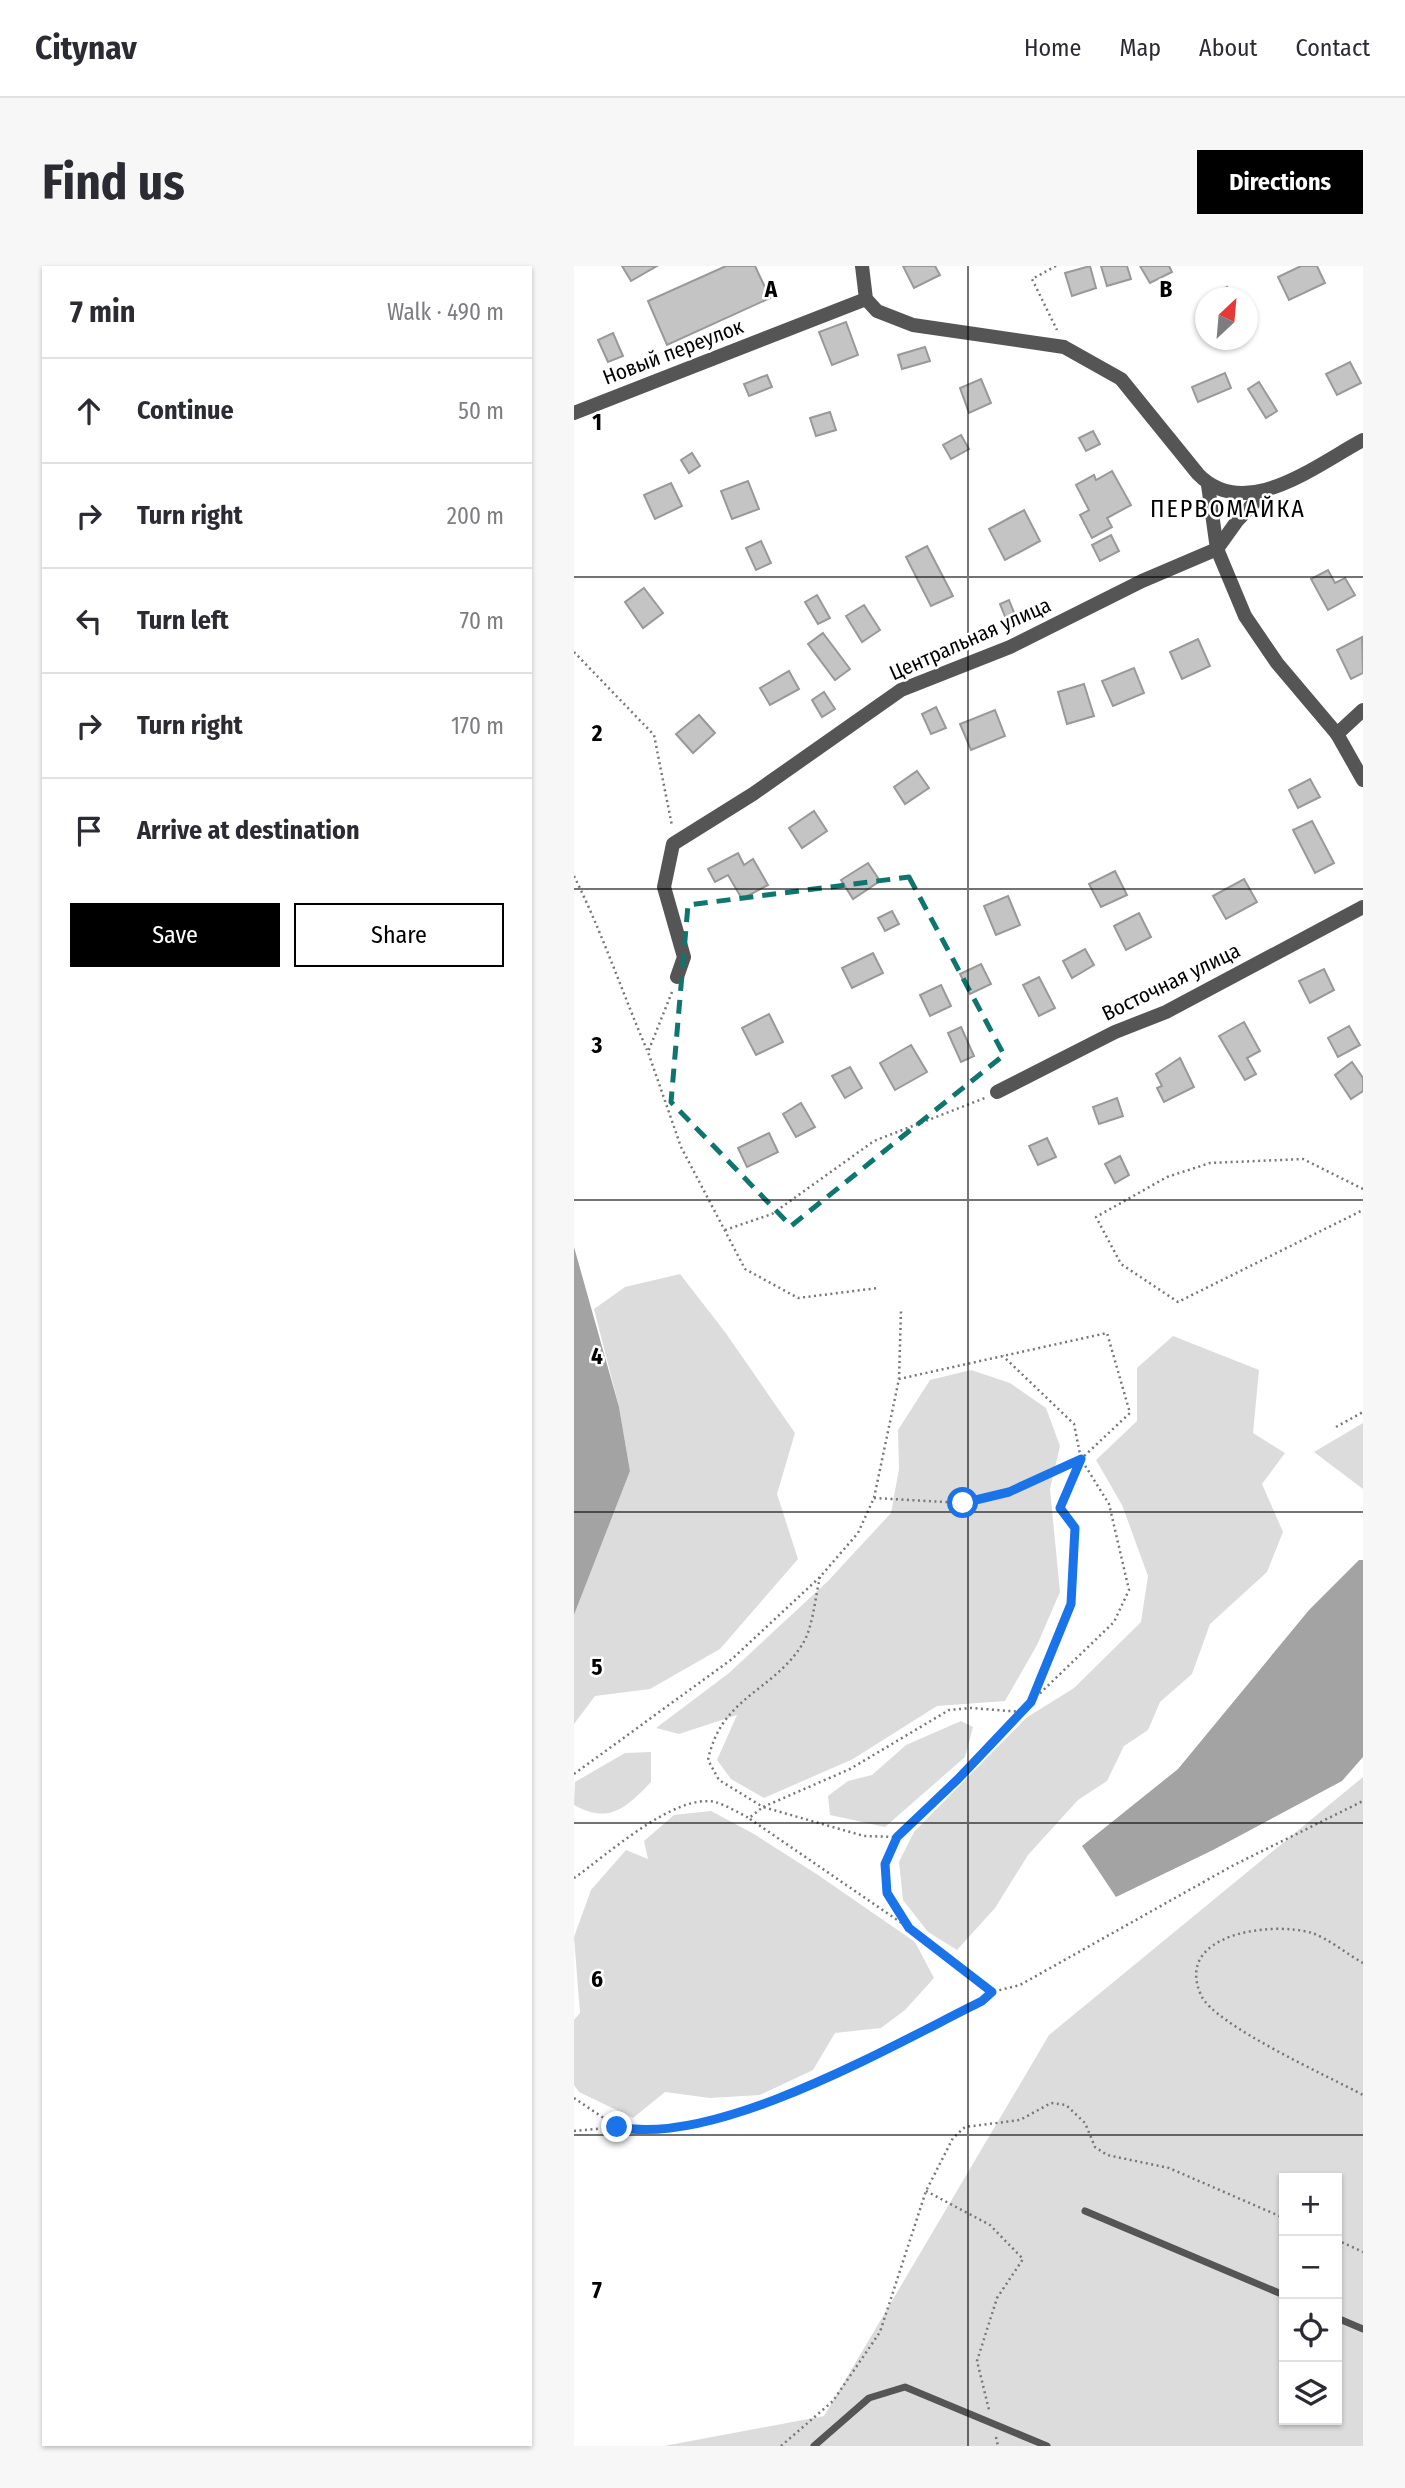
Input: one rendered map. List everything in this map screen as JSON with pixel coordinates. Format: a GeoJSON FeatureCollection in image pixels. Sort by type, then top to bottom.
{"type":"FeatureCollection","features":[{"type":"Feature","properties":{"kind":"street"},"geometry":{"type":"LineString","coordinates":[[862,266],[866,299],[877,311],[913,325],[1064,347],[1121,379],[1208,485],[1231,495],[1265,491]]}},
{"type":"Feature","properties":{"kind":"street","name":"Новый переулок"},"geometry":{"type":"LineString","coordinates":[[574,413],[866,299]]}},
{"type":"Feature","properties":{"kind":"street"},"geometry":{"type":"LineString","coordinates":[[1217,549],[1237,521],[1265,491],[1363,440]]}},
{"type":"Feature","properties":{"kind":"street"},"geometry":{"type":"LineString","coordinates":[[1208,485],[1217,549],[1245,616],[1277,663],[1337,734],[1363,780]]}},
{"type":"Feature","properties":{"kind":"street","name":"Центральная улица"},"geometry":{"type":"LineString","coordinates":[[673,844],[753,794],[901,690],[1010,647],[1142,581],[1217,549]]}},
{"type":"Feature","properties":{"kind":"street"},"geometry":{"type":"LineString","coordinates":[[1337,734],[1363,710]]}},
{"type":"Feature","properties":{"kind":"street"},"geometry":{"type":"LineString","coordinates":[[673,844],[664,887],[684,957],[677,977]]}},
{"type":"Feature","properties":{"kind":"street","name":"Восточная улица"},"geometry":{"type":"LineString","coordinates":[[997,1093],[1103,1038],[1166,1012],[1363,907]]}},
{"type":"Feature","properties":{"kind":"lane"},"geometry":{"type":"LineString","coordinates":[[1085,2211],[1279,2293]]}},
{"type":"Feature","properties":{"kind":"lane"},"geometry":{"type":"LineString","coordinates":[[1342,2320],[1363,2329]]}},
{"type":"Feature","properties":{"kind":"lane"},"geometry":{"type":"LineString","coordinates":[[814,2446],[869,2398],[905,2387],[1047,2446]]}},
{"type":"Feature","properties":{"kind":"path"},"geometry":{"type":"LineString","coordinates":[[1056,266],[1032,279],[1064,347]]}},
{"type":"Feature","properties":{"kind":"path"},"geometry":{"type":"LineString","coordinates":[[574,652],[654,735],[672,822],[673,844]]}},
{"type":"Feature","properties":{"kind":"path"},"geometry":{"type":"LineString","coordinates":[[574,876],[603,934],[681,1147],[744,1269],[797,1298],[878,1287]]}},
{"type":"Feature","properties":{"kind":"path"},"geometry":{"type":"LineString","coordinates":[[648,1052],[677,977]]}},
{"type":"Feature","properties":{"kind":"path"},"geometry":{"type":"LineString","coordinates":[[724,1230],[772,1214],[874,1141],[997,1093]]}},
{"type":"Feature","properties":{"kind":"path"},"geometry":{"type":"LineString","coordinates":[[1363,1189],[1303,1159],[1209,1163],[1167,1177],[1096,1217],[1121,1264],[1178,1302],[1363,1210]]}},
{"type":"Feature","properties":{"kind":"path"},"geometry":{"type":"LineString","coordinates":[[574,1774],[732,1659],[820,1577],[858,1533],[874,1498],[899,1379],[901,1310]]}},
{"type":"Feature","properties":{"kind":"path"},"geometry":{"type":"LineString","coordinates":[[874,1498],[963,1503],[1009,1492],[1081,1459],[1130,1413],[1107,1333],[899,1379]]}},
{"type":"Feature","properties":{"kind":"path"},"geometry":{"type":"LineString","coordinates":[[909,1928],[887,1893],[885,1864],[897,1837],[1114,1622],[1129,1590],[1109,1504],[1081,1459],[1074,1424],[1003,1356]]}},
{"type":"Feature","properties":{"kind":"path"},"geometry":{"type":"LineString","coordinates":[[1336,1427],[1363,1412]]}},
{"type":"Feature","properties":{"kind":"path"},"geometry":{"type":"LineString","coordinates":[[1031,1702],[1071,1604],[1075,1528],[1060,1508],[1081,1459]]}},
{"type":"Feature","properties":{"kind":"path"},"geometry":{"type":"LineString","coordinates":[[820,1577],[804,1643],[788,1664],[733,1707],[712,1741],[708,1760],[719,1780],[763,1807],[864,1836],[897,1837]]}},
{"type":"Feature","properties":{"kind":"path"},"geometry":{"type":"LineString","coordinates":[[750,1818],[763,1807],[850,1769],[949,1710],[971,1708],[1022,1712]]}},
{"type":"Feature","properties":{"kind":"path"},"geometry":{"type":"LineString","coordinates":[[574,2131],[617,2127],[642,2132],[673,2129],[780,2099],[982,2001],[992,1992],[1020,1984],[1232,1866],[1363,1801]]}},
{"type":"Feature","properties":{"kind":"path"},"geometry":{"type":"LineString","coordinates":[[574,1878],[669,1811],[714,1802],[750,1818],[909,1928],[992,1992]]}},
{"type":"Feature","properties":{"kind":"path"},"geometry":{"type":"LineString","coordinates":[[1363,1962],[1312,1933],[1267,1930],[1224,1938],[1205,1950],[1198,1960],[1196,1974],[1201,1997],[1222,2019],[1363,2095]]}},
{"type":"Feature","properties":{"kind":"path"},"geometry":{"type":"LineString","coordinates":[[574,2098],[617,2127]]}},
{"type":"Feature","properties":{"kind":"path"},"geometry":{"type":"LineString","coordinates":[[781,2446],[833,2401],[880,2332],[926,2191],[953,2138],[965,2127],[1020,2120],[1051,2103],[1066,2105],[1084,2123],[1095,2147],[1107,2155],[1169,2168],[1279,2216]]}},
{"type":"Feature","properties":{"kind":"path"},"geometry":{"type":"LineString","coordinates":[[926,2191],[990,2225],[1023,2259],[997,2298],[977,2361],[998,2446]]}},
{"type":"Feature","properties":{"kind":"path"},"geometry":{"type":"LineString","coordinates":[[1342,2243],[1363,2252]]}},
{"type":"Feature","properties":{"kind":"highlighted area"},"geometry":{"type":"Polygon","coordinates":[[[909,877],[1004,1055],[791,1226],[671,1102],[688,905],[909,877]]]}},
{"type":"Feature","properties":{"kind":"shaded area"},"geometry":{"type":"Polygon","coordinates":[[[574,1247],[619,1407],[630,1471],[574,1615],[574,1247]]]}},
{"type":"Feature","properties":{"kind":"shaded area"},"geometry":{"type":"Polygon","coordinates":[[[680,1274],[725,1332],[795,1433],[777,1494],[798,1559],[720,1649],[650,1689],[595,1696],[574,1724],[574,1615],[630,1471],[619,1407],[594,1309],[625,1287],[680,1274]]]}},
{"type":"Feature","properties":{"kind":"shaded area"},"geometry":{"type":"Polygon","coordinates":[[[1173,1336],[1259,1370],[1253,1433],[1285,1453],[1262,1484],[1283,1532],[1267,1572],[1210,1624],[1192,1674],[1160,1702],[1148,1730],[1124,1746],[1107,1781],[1078,1800],[1028,1855],[995,1908],[957,1950],[928,1932],[903,1900],[899,1862],[914,1832],[1026,1718],[1074,1688],[1141,1622],[1148,1576],[1122,1505],[1096,1460],[1137,1421],[1137,1368],[1173,1336]]]}},
{"type":"Feature","properties":{"kind":"shaded area"},"geometry":{"type":"Polygon","coordinates":[[[971,1370],[1010,1383],[1046,1408],[1060,1446],[1050,1489],[1060,1592],[1037,1645],[1005,1701],[937,1706],[853,1759],[764,1798],[731,1779],[717,1760],[737,1715],[679,1734],[656,1728],[729,1673],[828,1581],[891,1513],[899,1469],[898,1430],[930,1380],[971,1370]]]}},
{"type":"Feature","properties":{"kind":"shaded area"},"geometry":{"type":"Polygon","coordinates":[[[1363,1423],[1363,1489],[1314,1452],[1363,1423]]]}},
{"type":"Feature","properties":{"kind":"shaded area"},"geometry":{"type":"Polygon","coordinates":[[[1359,1560],[1363,1560],[1363,1757],[1342,1781],[1213,1850],[1116,1897],[1082,1846],[1178,1769],[1309,1610],[1359,1560]]]}},
{"type":"Feature","properties":{"kind":"shaded area"},"geometry":{"type":"Polygon","coordinates":[[[961,1721],[973,1727],[965,1757],[885,1827],[830,1815],[828,1796],[848,1781],[872,1775],[906,1745],[961,1721]]]}},
{"type":"Feature","properties":{"kind":"shaded area"},"geometry":{"type":"Polygon","coordinates":[[[651,1752],[651,1782],[625,1806],[607,1813],[597,1813],[574,1805],[575,1782],[625,1753],[651,1752]]]}},
{"type":"Feature","properties":{"kind":"shaded area"},"geometry":{"type":"Polygon","coordinates":[[[1363,1777],[1363,2446],[664,2446],[824,2416],[1049,2035],[1363,1777]]]}},
{"type":"Feature","properties":{"kind":"shaded area"},"geometry":{"type":"Polygon","coordinates":[[[711,1811],[754,1834],[818,1875],[915,1942],[934,1978],[905,2010],[881,2028],[835,2033],[813,2070],[760,2095],[710,2098],[665,2092],[633,2118],[579,2092],[574,2085],[574,2020],[580,2013],[574,1937],[591,1890],[626,1850],[648,1859],[644,1841],[674,1815],[711,1811]]]}},
{"type":"Feature","properties":{"kind":"building"},"geometry":{"type":"Polygon","coordinates":[[[622,266],[657,266],[631,281],[622,266]]]}},
{"type":"Feature","properties":{"kind":"building"},"geometry":{"type":"Polygon","coordinates":[[[726,266],[755,266],[770,298],[667,345],[648,301],[726,266]]]}},
{"type":"Feature","properties":{"kind":"building"},"geometry":{"type":"Polygon","coordinates":[[[903,266],[935,266],[940,275],[914,288],[903,266]]]}},
{"type":"Feature","properties":{"kind":"building"},"geometry":{"type":"Polygon","coordinates":[[[1090,266],[1096,288],[1072,296],[1065,273],[1090,266]]]}},
{"type":"Feature","properties":{"kind":"building"},"geometry":{"type":"Polygon","coordinates":[[[1101,266],[1127,266],[1131,279],[1107,286],[1101,266]]]}},
{"type":"Feature","properties":{"kind":"building"},"geometry":{"type":"Polygon","coordinates":[[[1140,266],[1169,266],[1172,272],[1150,283],[1140,266]]]}},
{"type":"Feature","properties":{"kind":"building"},"geometry":{"type":"Polygon","coordinates":[[[1301,266],[1317,266],[1325,283],[1289,300],[1278,277],[1301,266]]]}},
{"type":"Feature","properties":{"kind":"building"},"geometry":{"type":"Polygon","coordinates":[[[846,322],[858,355],[832,365],[819,332],[846,322]]]}},
{"type":"Feature","properties":{"kind":"building"},"geometry":{"type":"Polygon","coordinates":[[[613,333],[623,356],[608,362],[598,340],[613,333]]]}},
{"type":"Feature","properties":{"kind":"building"},"geometry":{"type":"Polygon","coordinates":[[[925,347],[930,361],[902,369],[898,355],[925,347]]]}},
{"type":"Feature","properties":{"kind":"building"},"geometry":{"type":"Polygon","coordinates":[[[1350,362],[1361,383],[1337,395],[1326,374],[1350,362]]]}},
{"type":"Feature","properties":{"kind":"building"},"geometry":{"type":"Polygon","coordinates":[[[1225,373],[1231,388],[1198,402],[1192,387],[1225,373]]]}},
{"type":"Feature","properties":{"kind":"building"},"geometry":{"type":"Polygon","coordinates":[[[767,375],[772,387],[749,396],[744,384],[767,375]]]}},
{"type":"Feature","properties":{"kind":"building"},"geometry":{"type":"Polygon","coordinates":[[[981,379],[991,403],[969,413],[960,388],[981,379]]]}},
{"type":"Feature","properties":{"kind":"building"},"geometry":{"type":"Polygon","coordinates":[[[1259,382],[1277,411],[1266,418],[1248,389],[1259,382]]]}},
{"type":"Feature","properties":{"kind":"building"},"geometry":{"type":"Polygon","coordinates":[[[830,412],[836,430],[816,436],[810,418],[830,412]]]}},
{"type":"Feature","properties":{"kind":"building"},"geometry":{"type":"Polygon","coordinates":[[[1093,431],[1100,444],[1086,451],[1079,438],[1093,431]]]}},
{"type":"Feature","properties":{"kind":"building"},"geometry":{"type":"Polygon","coordinates":[[[961,435],[969,449],[951,459],[943,445],[961,435]]]}},
{"type":"Feature","properties":{"kind":"building"},"geometry":{"type":"Polygon","coordinates":[[[692,453],[700,466],[689,473],[681,460],[692,453]]]}},
{"type":"Feature","properties":{"kind":"building"},"geometry":{"type":"Polygon","coordinates":[[[1112,471],[1131,505],[1107,518],[1112,527],[1092,538],[1080,515],[1089,510],[1076,485],[1094,475],[1096,480],[1112,471]]]}},
{"type":"Feature","properties":{"kind":"building"},"geometry":{"type":"Polygon","coordinates":[[[748,481],[759,509],[732,519],[721,491],[748,481]]]}},
{"type":"Feature","properties":{"kind":"building"},"geometry":{"type":"Polygon","coordinates":[[[671,483],[682,506],[655,519],[644,495],[671,483]]]}},
{"type":"Feature","properties":{"kind":"building"},"geometry":{"type":"Polygon","coordinates":[[[1024,510],[1040,541],[1005,560],[989,529],[1024,510]]]}},
{"type":"Feature","properties":{"kind":"building"},"geometry":{"type":"Polygon","coordinates":[[[1111,535],[1119,551],[1100,561],[1092,545],[1111,535]]]}},
{"type":"Feature","properties":{"kind":"building"},"geometry":{"type":"Polygon","coordinates":[[[761,541],[771,563],[756,570],[746,548],[761,541]]]}},
{"type":"Feature","properties":{"kind":"building"},"geometry":{"type":"Polygon","coordinates":[[[927,546],[953,596],[931,606],[906,557],[927,546]]]}},
{"type":"Feature","properties":{"kind":"building"},"geometry":{"type":"Polygon","coordinates":[[[1328,570],[1335,583],[1345,578],[1355,595],[1328,610],[1311,579],[1328,570]]]}},
{"type":"Feature","properties":{"kind":"building"},"geometry":{"type":"Polygon","coordinates":[[[644,588],[663,613],[643,628],[625,602],[644,588]]]}},
{"type":"Feature","properties":{"kind":"building"},"geometry":{"type":"Polygon","coordinates":[[[817,595],[830,618],[818,624],[805,602],[817,595]]]}},
{"type":"Feature","properties":{"kind":"building"},"geometry":{"type":"Polygon","coordinates":[[[1009,600],[1015,615],[1006,619],[1000,604],[1009,600]]]}},
{"type":"Feature","properties":{"kind":"building"},"geometry":{"type":"Polygon","coordinates":[[[864,605],[880,630],[862,642],[846,616],[864,605]]]}},
{"type":"Feature","properties":{"kind":"building"},"geometry":{"type":"Polygon","coordinates":[[[823,633],[850,669],[835,680],[808,644],[823,633]]]}},
{"type":"Feature","properties":{"kind":"building"},"geometry":{"type":"Polygon","coordinates":[[[1362,637],[1363,673],[1351,679],[1337,650],[1362,637]]]}},
{"type":"Feature","properties":{"kind":"building"},"geometry":{"type":"Polygon","coordinates":[[[1198,639],[1210,666],[1182,679],[1170,652],[1198,639]]]}},
{"type":"Feature","properties":{"kind":"building"},"geometry":{"type":"Polygon","coordinates":[[[1134,668],[1144,693],[1113,706],[1102,681],[1134,668]]]}},
{"type":"Feature","properties":{"kind":"building"},"geometry":{"type":"Polygon","coordinates":[[[789,671],[799,689],[770,705],[760,688],[789,671]]]}},
{"type":"Feature","properties":{"kind":"building"},"geometry":{"type":"Polygon","coordinates":[[[1084,684],[1094,716],[1067,724],[1058,692],[1084,684]]]}},
{"type":"Feature","properties":{"kind":"building"},"geometry":{"type":"Polygon","coordinates":[[[824,692],[835,709],[822,717],[812,700],[824,692]]]}},
{"type":"Feature","properties":{"kind":"building"},"geometry":{"type":"Polygon","coordinates":[[[936,707],[946,728],[931,734],[922,714],[936,707]]]}},
{"type":"Feature","properties":{"kind":"building"},"geometry":{"type":"Polygon","coordinates":[[[995,710],[1005,736],[971,750],[960,724],[995,710]]]}},
{"type":"Feature","properties":{"kind":"building"},"geometry":{"type":"Polygon","coordinates":[[[699,715],[715,733],[693,753],[676,734],[699,715]]]}},
{"type":"Feature","properties":{"kind":"building"},"geometry":{"type":"Polygon","coordinates":[[[917,771],[929,788],[905,804],[894,787],[917,771]]]}},
{"type":"Feature","properties":{"kind":"building"},"geometry":{"type":"Polygon","coordinates":[[[1310,779],[1320,797],[1298,808],[1289,790],[1310,779]]]}},
{"type":"Feature","properties":{"kind":"building"},"geometry":{"type":"Polygon","coordinates":[[[814,811],[827,831],[802,848],[789,828],[814,811]]]}},
{"type":"Feature","properties":{"kind":"building"},"geometry":{"type":"Polygon","coordinates":[[[1312,821],[1334,863],[1315,873],[1293,830],[1312,821]]]}},
{"type":"Feature","properties":{"kind":"building"},"geometry":{"type":"Polygon","coordinates":[[[738,853],[744,865],[753,859],[768,885],[742,899],[728,875],[715,882],[708,869],[738,853]]]}},
{"type":"Feature","properties":{"kind":"building"},"geometry":{"type":"Polygon","coordinates":[[[868,863],[880,881],[853,899],[841,880],[868,863]]]}},
{"type":"Feature","properties":{"kind":"building"},"geometry":{"type":"Polygon","coordinates":[[[1115,871],[1127,895],[1101,907],[1089,884],[1115,871]]]}},
{"type":"Feature","properties":{"kind":"building"},"geometry":{"type":"Polygon","coordinates":[[[1244,879],[1257,902],[1226,919],[1213,896],[1244,879]]]}},
{"type":"Feature","properties":{"kind":"building"},"geometry":{"type":"Polygon","coordinates":[[[1008,896],[1020,925],[996,935],[984,906],[1008,896]]]}},
{"type":"Feature","properties":{"kind":"building"},"geometry":{"type":"Polygon","coordinates":[[[892,911],[899,924],[885,931],[878,918],[892,911]]]}},
{"type":"Feature","properties":{"kind":"building"},"geometry":{"type":"Polygon","coordinates":[[[1139,913],[1151,937],[1126,950],[1114,926],[1139,913]]]}},
{"type":"Feature","properties":{"kind":"building"},"geometry":{"type":"Polygon","coordinates":[[[1085,949],[1094,965],[1072,978],[1063,961],[1085,949]]]}},
{"type":"Feature","properties":{"kind":"building"},"geometry":{"type":"Polygon","coordinates":[[[873,953],[883,973],[852,988],[842,968],[873,953]]]}},
{"type":"Feature","properties":{"kind":"building"},"geometry":{"type":"Polygon","coordinates":[[[981,964],[991,984],[970,994],[960,974],[981,964]]]}},
{"type":"Feature","properties":{"kind":"building"},"geometry":{"type":"Polygon","coordinates":[[[1324,969],[1334,990],[1310,1003],[1299,981],[1324,969]]]}},
{"type":"Feature","properties":{"kind":"building"},"geometry":{"type":"Polygon","coordinates":[[[1039,977],[1055,1008],[1039,1016],[1023,985],[1039,977]]]}},
{"type":"Feature","properties":{"kind":"building"},"geometry":{"type":"Polygon","coordinates":[[[941,985],[951,1006],[930,1016],[920,995],[941,985]]]}},
{"type":"Feature","properties":{"kind":"building"},"geometry":{"type":"Polygon","coordinates":[[[769,1014],[783,1042],[756,1055],[742,1028],[769,1014]]]}},
{"type":"Feature","properties":{"kind":"building"},"geometry":{"type":"Polygon","coordinates":[[[1244,1022],[1260,1051],[1247,1058],[1256,1074],[1245,1080],[1219,1036],[1244,1022]]]}},
{"type":"Feature","properties":{"kind":"building"},"geometry":{"type":"Polygon","coordinates":[[[1349,1026],[1360,1045],[1338,1057],[1328,1038],[1349,1026]]]}},
{"type":"Feature","properties":{"kind":"building"},"geometry":{"type":"Polygon","coordinates":[[[961,1027],[974,1056],[961,1062],[948,1033],[961,1027]]]}},
{"type":"Feature","properties":{"kind":"building"},"geometry":{"type":"Polygon","coordinates":[[[911,1045],[927,1072],[895,1090],[880,1063],[911,1045]]]}},
{"type":"Feature","properties":{"kind":"building"},"geometry":{"type":"Polygon","coordinates":[[[1180,1058],[1194,1087],[1164,1102],[1157,1088],[1162,1086],[1156,1074],[1180,1058]]]}},
{"type":"Feature","properties":{"kind":"building"},"geometry":{"type":"Polygon","coordinates":[[[1352,1062],[1363,1078],[1363,1091],[1351,1099],[1335,1075],[1352,1062]]]}},
{"type":"Feature","properties":{"kind":"building"},"geometry":{"type":"Polygon","coordinates":[[[850,1067],[862,1088],[845,1098],[832,1076],[850,1067]]]}},
{"type":"Feature","properties":{"kind":"building"},"geometry":{"type":"Polygon","coordinates":[[[1117,1098],[1123,1116],[1099,1124],[1093,1107],[1117,1098]]]}},
{"type":"Feature","properties":{"kind":"building"},"geometry":{"type":"Polygon","coordinates":[[[801,1103],[815,1127],[796,1137],[783,1114],[801,1103]]]}},
{"type":"Feature","properties":{"kind":"building"},"geometry":{"type":"Polygon","coordinates":[[[769,1133],[778,1152],[747,1167],[738,1148],[769,1133]]]}},
{"type":"Feature","properties":{"kind":"building"},"geometry":{"type":"Polygon","coordinates":[[[1047,1138],[1056,1157],[1038,1165],[1029,1146],[1047,1138]]]}},
{"type":"Feature","properties":{"kind":"building"},"geometry":{"type":"Polygon","coordinates":[[[1120,1156],[1129,1175],[1115,1183],[1105,1164],[1120,1156]]]}},
{"type":"Feature","properties":{"kind":"district","name":"ПЕРВОМАЙКА"},"geometry":{"type":"Point","coordinates":[1228,509]}},
{"type":"Feature","properties":{"kind":"route"},"geometry":{"type":"LineString","coordinates":[[617,2127],[642,2132],[673,2129],[780,2099],[982,2001],[992,1992],[962,1972],[909,1928],[887,1893],[885,1864],[897,1837],[958,1779],[1031,1702],[1071,1604],[1075,1528],[1060,1508],[1081,1459],[1009,1492],[963,1503]]}}]}
